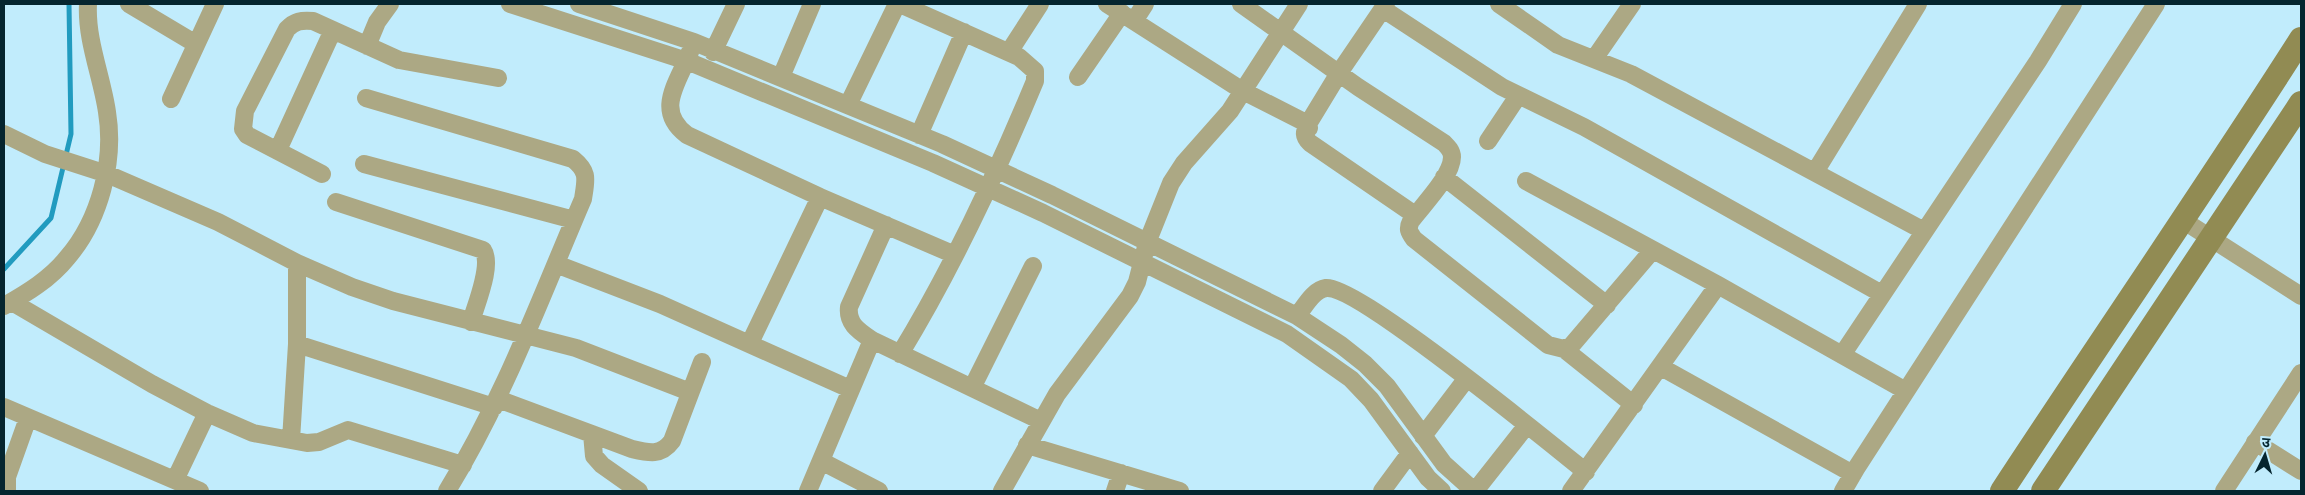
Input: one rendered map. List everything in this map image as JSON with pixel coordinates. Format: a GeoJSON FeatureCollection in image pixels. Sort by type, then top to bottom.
{"type":"FeatureCollection","features":[{"type":"Feature","properties":{"kind":"main road"},"geometry":{"type":"LineString","coordinates":[[2002,491],[2181,219],[2239,136],[2301,39]]}},
{"type":"Feature","properties":{"kind":"main road"},"geometry":{"type":"LineString","coordinates":[[2043,491],[2301,103]]}},
{"type":"Feature","properties":{"kind":"street"},"geometry":{"type":"LineString","coordinates":[[8,304],[33,290],[68,258],[91,221],[109,136],[108,113],[89,27],[88,4]]}},
{"type":"Feature","properties":{"kind":"street"},"geometry":{"type":"LineString","coordinates":[[129,4],[196,44]]}},
{"type":"Feature","properties":{"kind":"street"},"geometry":{"type":"LineString","coordinates":[[171,100],[215,4]]}},
{"type":"Feature","properties":{"kind":"street"},"geometry":{"type":"LineString","coordinates":[[366,46],[377,22],[390,4]]}},
{"type":"Feature","properties":{"kind":"street"},"geometry":{"type":"LineString","coordinates":[[510,4],[686,61],[840,124],[989,188],[1287,334],[1351,379],[1371,400],[1428,478],[1442,491]]}},
{"type":"Feature","properties":{"kind":"street"},"geometry":{"type":"LineString","coordinates":[[579,4],[694,42],[714,52],[781,77],[998,169],[1298,316],[1365,364],[1387,386],[1444,464],[1474,491],[1527,425]]}},
{"type":"Feature","properties":{"kind":"street"},"geometry":{"type":"LineString","coordinates":[[714,52],[736,4]]}},
{"type":"Feature","properties":{"kind":"street"},"geometry":{"type":"LineString","coordinates":[[781,77],[812,4]]}},
{"type":"Feature","properties":{"kind":"street"},"geometry":{"type":"LineString","coordinates":[[848,105],[898,4],[1009,52],[1035,71],[1035,81],[989,188],[937,293],[900,354]]}},
{"type":"Feature","properties":{"kind":"street"},"geometry":{"type":"LineString","coordinates":[[1009,52],[1040,4]]}},
{"type":"Feature","properties":{"kind":"street"},"geometry":{"type":"LineString","coordinates":[[1106,4],[1243,90],[1309,126]]}},
{"type":"Feature","properties":{"kind":"street"},"geometry":{"type":"LineString","coordinates":[[1078,77],[1128,17],[1145,4]]}},
{"type":"Feature","properties":{"kind":"street"},"geometry":{"type":"LineString","coordinates":[[1241,4],[1281,30],[1339,73],[1444,143],[1452,156],[1444,177],[1408,226],[1409,232],[1414,239],[1548,345],[1564,349],[1634,405]]}},
{"type":"Feature","properties":{"kind":"street"},"geometry":{"type":"LineString","coordinates":[[1002,491],[1057,394],[1130,296],[1137,282],[1147,243],[1171,183],[1184,163],[1230,111],[1299,4]]}},
{"type":"Feature","properties":{"kind":"street"},"geometry":{"type":"LineString","coordinates":[[1499,4],[1558,44],[1631,74],[1924,231]]}},
{"type":"Feature","properties":{"kind":"street"},"geometry":{"type":"LineString","coordinates":[[1594,59],[1632,4]]}},
{"type":"Feature","properties":{"kind":"street"},"geometry":{"type":"LineString","coordinates":[[1815,172],[1918,4]]}},
{"type":"Feature","properties":{"kind":"street"},"geometry":{"type":"LineString","coordinates":[[1842,355],[2038,61],[2073,4]]}},
{"type":"Feature","properties":{"kind":"street"},"geometry":{"type":"LineString","coordinates":[[1843,491],[2156,4]]}},
{"type":"Feature","properties":{"kind":"street"},"geometry":{"type":"LineString","coordinates":[[1415,215],[1305,138],[1305,132],[1339,73],[1384,6],[1518,96],[1584,127],[1882,294]]}},
{"type":"Feature","properties":{"kind":"street"},"geometry":{"type":"LineString","coordinates":[[322,174],[247,135],[243,129],[246,111],[287,29],[294,22],[302,20],[313,21],[399,60],[498,78]]}},
{"type":"Feature","properties":{"kind":"street"},"geometry":{"type":"LineString","coordinates":[[278,150],[333,30]]}},
{"type":"Feature","properties":{"kind":"street"},"geometry":{"type":"LineString","coordinates":[[919,135],[964,32]]}},
{"type":"Feature","properties":{"kind":"street"},"geometry":{"type":"LineString","coordinates":[[694,42],[669,103],[670,114],[676,126],[688,135],[820,197],[955,255]]}},
{"type":"Feature","properties":{"kind":"street"},"geometry":{"type":"LineString","coordinates":[[1488,141],[1518,96]]}},
{"type":"Feature","properties":{"kind":"street"},"geometry":{"type":"LineString","coordinates":[[366,98],[573,158],[583,167],[586,178],[583,198],[526,336],[496,403],[447,491]]}},
{"type":"Feature","properties":{"kind":"street"},"geometry":{"type":"LineString","coordinates":[[4,134],[46,154],[101,172],[218,222],[297,263],[352,287],[471,322],[603,357],[690,392]]}},
{"type":"Feature","properties":{"kind":"street"},"geometry":{"type":"LineString","coordinates":[[364,164],[574,220]]}},
{"type":"Feature","properties":{"kind":"street"},"geometry":{"type":"LineString","coordinates":[[1444,177],[1607,305]]}},
{"type":"Feature","properties":{"kind":"street"},"geometry":{"type":"LineString","coordinates":[[1526,182],[1718,285],[1906,391]]}},
{"type":"Feature","properties":{"kind":"street"},"geometry":{"type":"LineString","coordinates":[[750,343],[820,197]]}},
{"type":"Feature","properties":{"kind":"street"},"geometry":{"type":"LineString","coordinates":[[336,202],[482,250],[486,255],[487,266],[471,322]]}},
{"type":"Feature","properties":{"kind":"street"},"geometry":{"type":"LineString","coordinates":[[2181,219],[2301,296]]}},
{"type":"Feature","properties":{"kind":"street"},"geometry":{"type":"LineString","coordinates":[[886,225],[849,307],[848,316],[852,324],[872,340],[1041,421]]}},
{"type":"Feature","properties":{"kind":"street"},"geometry":{"type":"LineString","coordinates":[[1564,349],[1571,346],[1652,251]]}},
{"type":"Feature","properties":{"kind":"street"},"geometry":{"type":"LineString","coordinates":[[291,440],[297,344],[297,263]]}},
{"type":"Feature","properties":{"kind":"street"},"geometry":{"type":"LineString","coordinates":[[556,264],[660,304],[850,389]]}},
{"type":"Feature","properties":{"kind":"street"},"geometry":{"type":"LineString","coordinates":[[972,388],[1033,266]]}},
{"type":"Feature","properties":{"kind":"street"},"geometry":{"type":"LineString","coordinates":[[1571,491],[1718,285]]}},
{"type":"Feature","properties":{"kind":"street"},"geometry":{"type":"LineString","coordinates":[[1298,316],[1316,292],[1325,288],[1333,288],[1346,293],[1414,338],[1586,472]]}},
{"type":"Feature","properties":{"kind":"street"},"geometry":{"type":"LineString","coordinates":[[8,304],[207,413],[253,433],[307,443],[319,442],[348,430],[463,465]]}},
{"type":"Feature","properties":{"kind":"street"},"geometry":{"type":"LineString","coordinates":[[808,491],[872,340]]}},
{"type":"Feature","properties":{"kind":"street"},"geometry":{"type":"LineString","coordinates":[[297,344],[496,403],[648,453],[666,450],[672,441],[702,362]]}},
{"type":"Feature","properties":{"kind":"street"},"geometry":{"type":"LineString","coordinates":[[1661,367],[1853,474]]}},
{"type":"Feature","properties":{"kind":"street"},"geometry":{"type":"LineString","coordinates":[[2224,491],[2301,374]]}},
{"type":"Feature","properties":{"kind":"street"},"geometry":{"type":"LineString","coordinates":[[1423,436],[1467,378]]}},
{"type":"Feature","properties":{"kind":"street"},"geometry":{"type":"LineString","coordinates":[[4,407],[200,491]]}},
{"type":"Feature","properties":{"kind":"street"},"geometry":{"type":"LineString","coordinates":[[175,480],[207,413]]}},
{"type":"Feature","properties":{"kind":"street"},"geometry":{"type":"LineString","coordinates":[[7,491],[7,477],[28,418]]}},
{"type":"Feature","properties":{"kind":"street"},"geometry":{"type":"LineString","coordinates":[[592,434],[594,456],[602,465],[639,491]]}},
{"type":"Feature","properties":{"kind":"street"},"geometry":{"type":"LineString","coordinates":[[2255,442],[2301,471]]}},
{"type":"Feature","properties":{"kind":"street"},"geometry":{"type":"LineString","coordinates":[[1027,445],[1180,491]]}},
{"type":"Feature","properties":{"kind":"street"},"geometry":{"type":"LineString","coordinates":[[1382,491],[1410,453]]}},
{"type":"Feature","properties":{"kind":"street"},"geometry":{"type":"LineString","coordinates":[[820,461],[879,491]]}},
{"type":"Feature","properties":{"kind":"street"},"geometry":{"type":"LineString","coordinates":[[1115,491],[1121,474]]}},
{"type":"Feature","properties":{"kind":"waterway"},"geometry":{"type":"LineString","coordinates":[[4,269],[51,218],[71,134],[69,4]]}}]}
